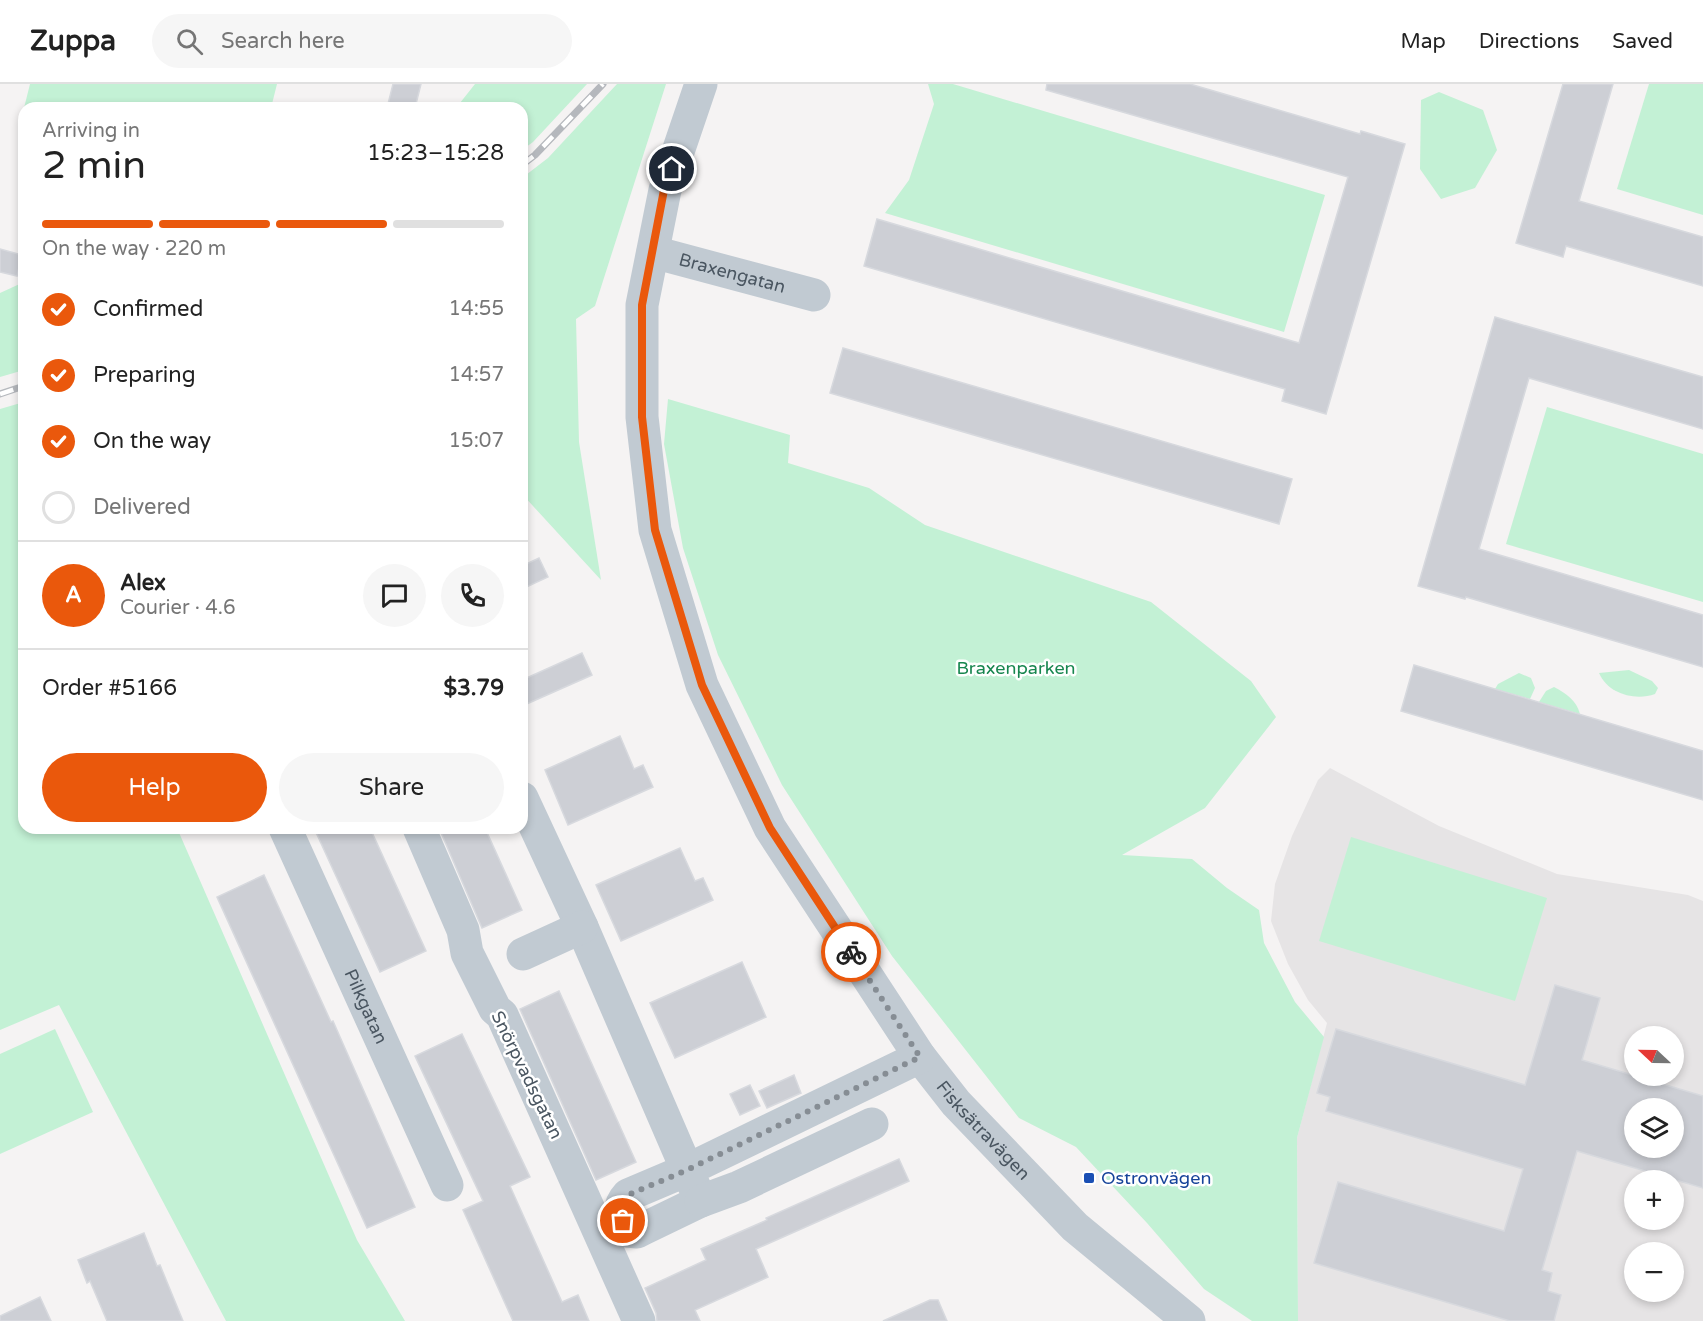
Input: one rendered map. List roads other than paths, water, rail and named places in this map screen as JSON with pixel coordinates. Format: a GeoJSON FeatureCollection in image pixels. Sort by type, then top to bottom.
{"type":"FeatureCollection","features":[{"type":"Feature","properties":{"kind":"street","name":"Fisksätravägen"},"geometry":{"type":"LineString","coordinates":[[701,84],[664,190],[642,305],[642,417],[655,530],[702,685],[770,828],[920,1057],[956,1104],[1076,1227],[1189,1321]]}},
{"type":"Feature","properties":{"kind":"street","name":"Braxengatan"},"geometry":{"type":"LineString","coordinates":[[653,252],[814,295]]}},
{"type":"Feature","properties":{"kind":"street"},"geometry":{"type":"LineString","coordinates":[[528,811],[582,927],[702,1202]]}},
{"type":"Feature","properties":{"kind":"street","name":"Pilkgatan"},"geometry":{"type":"LineString","coordinates":[[288,834],[447,1185]]}},
{"type":"Feature","properties":{"kind":"street","name":"Snörpvadsgatan"},"geometry":{"type":"LineString","coordinates":[[422,834],[463,930],[467,953],[495,1009],[502,1015],[612,1256],[639,1321]]}},
{"type":"Feature","properties":{"kind":"street"},"geometry":{"type":"LineString","coordinates":[[523,954],[582,927]]}},
{"type":"Feature","properties":{"kind":"street"},"geometry":{"type":"LineString","coordinates":[[872,1125],[637,1232],[627,1231],[620,1215],[623,1200],[628,1195],[687,1170],[920,1057]]}},
{"type":"Feature","properties":{"kind":"railway"},"geometry":{"type":"LineString","coordinates":[[528,160],[603,84]]}},
{"type":"Feature","properties":{"kind":"railway"},"geometry":{"type":"LineString","coordinates":[[0,394],[18,388]]}},
{"type":"Feature","properties":{"kind":"place","name":"Ostronvägen"},"geometry":{"type":"Point","coordinates":[1089,1178]}},
{"type":"Feature","properties":{"kind":"park label","name":"Braxenparken"},"geometry":{"type":"Point","coordinates":[1016,668]}}]}
